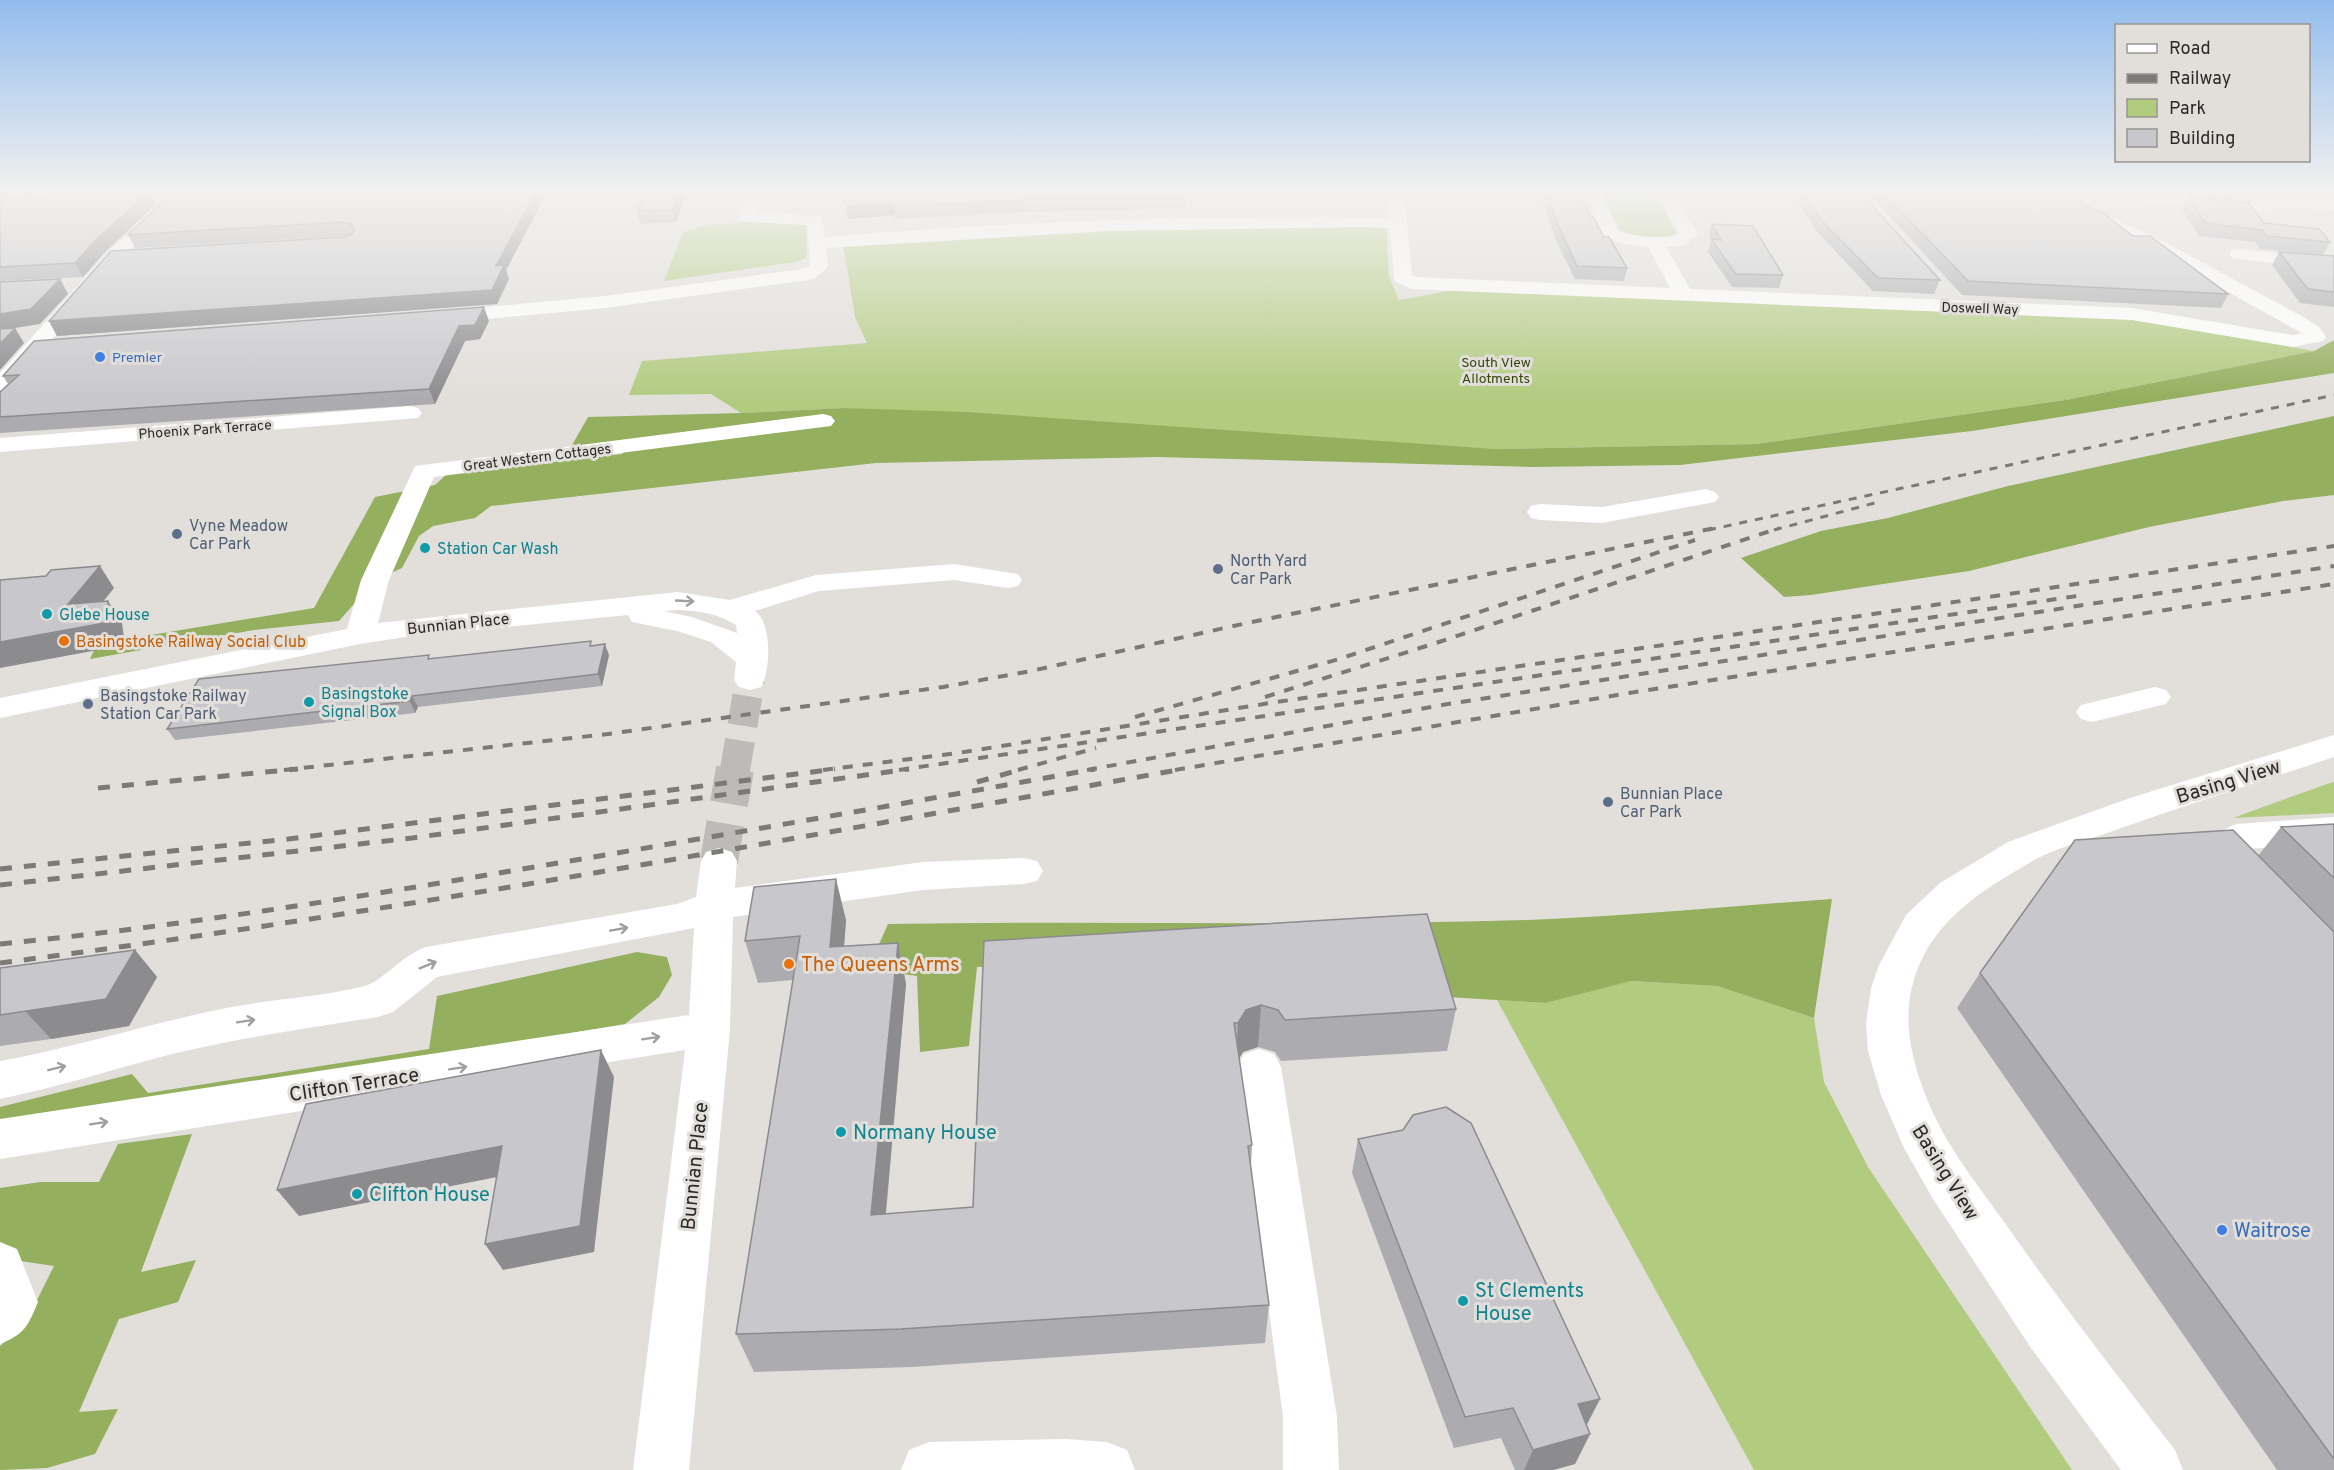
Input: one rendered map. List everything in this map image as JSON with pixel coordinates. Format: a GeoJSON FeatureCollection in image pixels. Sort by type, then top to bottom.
{"type":"FeatureCollection","features":[{"type":"Feature","properties":{"kind":"street"},"geometry":{"type":"LineString","coordinates":[[0,387],[34,338],[108,263]]}},
{"type":"Feature","properties":{"kind":"street"},"geometry":{"type":"LineString","coordinates":[[418,318],[605,302],[808,274],[819,267],[819,263]]}},
{"type":"Feature","properties":{"kind":"street","name":"Doswell Way"},"geometry":{"type":"LineString","coordinates":[[1402,263],[1403,278],[1408,285],[2132,314],[2301,345],[2317,335],[2298,322],[2189,263]]}},
{"type":"Feature","properties":{"kind":"street"},"geometry":{"type":"LineString","coordinates":[[1665,263],[1684,296]]}},
{"type":"Feature","properties":{"kind":"street"},"geometry":{"type":"LineString","coordinates":[[2318,263],[2331,264]]}},
{"type":"Feature","properties":{"kind":"street"},"geometry":{"type":"LineString","coordinates":[[63,286],[88,284]]}},
{"type":"Feature","properties":{"kind":"street"},"geometry":{"type":"LineString","coordinates":[[1944,290],[1960,307]]}},
{"type":"Feature","properties":{"kind":"street"},"geometry":{"type":"LineString","coordinates":[[34,338],[65,345]]}},
{"type":"Feature","properties":{"kind":"street","name":"Phoenix Park Terrace"},"geometry":{"type":"LineString","coordinates":[[0,445],[410,413]]}},
{"type":"Feature","properties":{"kind":"street","name":"Great Western Cottages"},"geometry":{"type":"LineString","coordinates":[[360,635],[375,580],[424,471],[823,421]]}},
{"type":"Feature","properties":{"kind":"street"},"geometry":{"type":"LineString","coordinates":[[1540,512],[1602,514],[1706,498]]}},
{"type":"Feature","properties":{"kind":"street"},"geometry":{"type":"LineString","coordinates":[[732,609],[816,583],[954,572],[1008,580]]}},
{"type":"Feature","properties":{"kind":"street","name":"Bunnian Place"},"geometry":{"type":"LineString","coordinates":[[0,708],[360,635],[405,628],[678,601],[708,603],[732,609],[750,621],[751,670],[722,636],[682,623],[637,615],[585,611]]}},
{"type":"Feature","properties":{"kind":"street"},"geometry":{"type":"LineString","coordinates":[[2092,712],[2155,697]]}},
{"type":"Feature","properties":{"kind":"street","name":"Basing View"},"geometry":{"type":"LineString","coordinates":[[2155,1470],[2049,1330],[1950,1184],[1920,1134],[1890,1051],[1887,1024],[1891,988],[1899,965],[1920,925],[1953,892],[2021,851],[2142,807],[2334,746]]}},
{"type":"Feature","properties":{"kind":"street"},"geometry":{"type":"LineString","coordinates":[[2247,884],[2223,858],[2228,846],[2237,837],[2334,830]]}},
{"type":"Feature","properties":{"kind":"street","name":"Bunnian Place"},"geometry":{"type":"LineString","coordinates":[[661,1470],[709,1029],[714,906],[719,861]]}},
{"type":"Feature","properties":{"kind":"street"},"geometry":{"type":"LineString","coordinates":[[0,1080],[57,1069],[166,1038],[220,1026],[378,1000],[426,963],[679,918],[714,906],[775,895],[923,876],[1024,871]]}},
{"type":"Feature","properties":{"kind":"street","name":"Clifton Terrace"},"geometry":{"type":"LineString","coordinates":[[0,1138],[709,1029]]}},
{"type":"Feature","properties":{"kind":"street"},"geometry":{"type":"LineString","coordinates":[[1259,1067],[1310,1417],[1311,1470]]}},
{"type":"Feature","properties":{"kind":"street"},"geometry":{"type":"LineString","coordinates":[[0,1266],[13,1302],[0,1319]]}},
{"type":"Feature","properties":{"kind":"street"},"geometry":{"type":"LineString","coordinates":[[929,1470],[1066,1467],[1107,1470]]}},
{"type":"Feature","properties":{"kind":"green space"},"geometry":{"type":"Polygon","coordinates":[[[671,263],[791,263],[664,281],[671,263]]]}},
{"type":"Feature","properties":{"kind":"green space","name":"South View Allotments"},"geometry":{"type":"Polygon","coordinates":[[[846,263],[1388,263],[1389,276],[1399,300],[1454,290],[2142,320],[2314,351],[2066,400],[1756,444],[1497,449],[845,408],[741,413],[711,394],[629,395],[642,361],[867,343],[855,317],[846,263]]]}},
{"type":"Feature","properties":{"kind":"green space"},"geometry":{"type":"Polygon","coordinates":[[[2334,340],[2334,373],[1972,431],[1680,465],[1533,467],[1158,457],[876,463],[491,506],[475,518],[433,526],[419,536],[402,568],[375,580],[339,621],[254,630],[90,659],[97,644],[314,608],[375,497],[435,485],[448,473],[622,454],[635,439],[571,447],[588,417],[845,408],[966,412],[1497,449],[1756,444],[2066,400],[2314,351],[2334,340]]]}},
{"type":"Feature","properties":{"kind":"green space"},"geometry":{"type":"Polygon","coordinates":[[[2334,416],[2334,495],[2283,501],[2149,527],[1969,571],[1811,595],[1784,597],[1741,558],[1821,531],[1888,518],[2008,486],[2334,416]]]}},
{"type":"Feature","properties":{"kind":"green space"},"geometry":{"type":"Polygon","coordinates":[[[2334,782],[2334,813],[2233,818],[2327,784],[2334,782]]]}},
{"type":"Feature","properties":{"kind":"green space"},"geometry":{"type":"Polygon","coordinates":[[[1832,899],[1814,1018],[1717,986],[1631,981],[1546,1003],[1446,997],[1428,948],[977,967],[969,1046],[920,1052],[917,976],[868,969],[888,924],[1369,923],[1529,920],[1832,899]]]}},
{"type":"Feature","properties":{"kind":"green space"},"geometry":{"type":"Polygon","coordinates":[[[637,952],[667,957],[672,975],[659,997],[625,1024],[0,1130],[0,1107],[132,1074],[148,1093],[429,1049],[437,996],[637,952]]]}},
{"type":"Feature","properties":{"kind":"green space"},"geometry":{"type":"Polygon","coordinates":[[[1630,981],[1717,986],[1814,1018],[1824,1082],[1868,1167],[2072,1470],[1754,1470],[1497,1000],[1546,1003],[1630,981]]]}},
{"type":"Feature","properties":{"kind":"green space"},"geometry":{"type":"Polygon","coordinates":[[[192,1134],[141,1272],[196,1260],[178,1302],[119,1319],[79,1412],[118,1409],[95,1454],[47,1468],[0,1470],[0,1346],[26,1322],[54,1266],[0,1258],[0,1188],[40,1182],[99,1182],[118,1144],[192,1134]]]}},
{"type":"Feature","properties":{"kind":"building"},"geometry":{"type":"Polygon","coordinates":[[[0,263],[75,263],[75,263],[0,267],[0,263]]]}},
{"type":"Feature","properties":{"kind":"building"},"geometry":{"type":"Polygon","coordinates":[[[101,263],[498,263],[496,266],[504,265],[492,290],[49,321],[101,263]]]}},
{"type":"Feature","properties":{"kind":"building"},"geometry":{"type":"Polygon","coordinates":[[[1575,263],[1624,263],[1627,268],[1577,266],[1575,263]]]}},
{"type":"Feature","properties":{"kind":"building"},"geometry":{"type":"Polygon","coordinates":[[[1728,263],[1775,263],[1783,275],[1736,274],[1728,263]]]}},
{"type":"Feature","properties":{"kind":"building"},"geometry":{"type":"Polygon","coordinates":[[[1863,263],[1924,263],[1940,280],[1878,278],[1863,263]]]}},
{"type":"Feature","properties":{"kind":"building"},"geometry":{"type":"Polygon","coordinates":[[[1950,263],[2186,263],[2228,294],[1968,281],[1950,263]]]}},
{"type":"Feature","properties":{"kind":"building"},"geometry":{"type":"Polygon","coordinates":[[[2287,263],[2334,263],[2334,292],[2308,289],[2287,263]]]}},
{"type":"Feature","properties":{"kind":"building"},"geometry":{"type":"Polygon","coordinates":[[[60,279],[31,309],[0,314],[0,282],[60,279]]]}},
{"type":"Feature","properties":{"kind":"building"},"geometry":{"type":"Polygon","coordinates":[[[484,307],[475,325],[459,326],[429,389],[0,417],[0,392],[19,375],[3,376],[34,341],[484,307]]]}},
{"type":"Feature","properties":{"kind":"building"},"geometry":{"type":"Polygon","coordinates":[[[15,328],[0,344],[0,329],[15,328]]]}},
{"type":"Feature","properties":{"kind":"building"},"geometry":{"type":"Polygon","coordinates":[[[100,566],[68,604],[108,601],[110,622],[0,642],[0,580],[46,576],[51,570],[100,566]]]}},
{"type":"Feature","properties":{"kind":"building"},"geometry":{"type":"Polygon","coordinates":[[[591,641],[590,646],[605,644],[598,674],[412,696],[410,701],[167,729],[199,679],[429,655],[428,659],[591,641]]]}},
{"type":"Feature","properties":{"kind":"building"},"geometry":{"type":"Polygon","coordinates":[[[2334,824],[2334,878],[2281,827],[2334,824]]]}},
{"type":"Feature","properties":{"kind":"building","name":"Waitrose"},"geometry":{"type":"Polygon","coordinates":[[[2233,830],[2334,932],[2334,1459],[1980,973],[2075,840],[2233,830]]]}},
{"type":"Feature","properties":{"kind":"building"},"geometry":{"type":"Polygon","coordinates":[[[836,879],[830,947],[898,943],[871,1215],[973,1207],[984,941],[1427,914],[1456,1009],[1285,1020],[1278,1010],[1261,1005],[1246,1010],[1238,1023],[1234,1023],[1252,1145],[1248,1146],[1269,1305],[901,1329],[736,1334],[800,936],[745,941],[754,887],[836,879]]]}},
{"type":"Feature","properties":{"kind":"building"},"geometry":{"type":"Polygon","coordinates":[[[135,950],[106,999],[0,1015],[0,968],[135,950]]]}},
{"type":"Feature","properties":{"kind":"building","name":"Clifton House"},"geometry":{"type":"Polygon","coordinates":[[[601,1050],[580,1226],[485,1244],[502,1146],[277,1190],[306,1104],[601,1050]]]}},
{"type":"Feature","properties":{"kind":"building","name":"St Clements House"},"geometry":{"type":"Polygon","coordinates":[[[1446,1107],[1471,1123],[1600,1399],[1578,1404],[1590,1434],[1533,1450],[1513,1408],[1465,1417],[1358,1139],[1403,1130],[1413,1115],[1446,1107]]]}},
{"type":"Feature","properties":{"kind":"tunnel"},"geometry":{"type":"LineString","coordinates":[[735,770],[750,680]]}},
{"type":"Feature","properties":{"kind":"tunnel"},"geometry":{"type":"LineString","coordinates":[[719,861],[735,769]]}},
{"type":"Feature","properties":{"kind":"railway"},"geometry":{"type":"LineString","coordinates":[[1708,530],[2334,395]]}},
{"type":"Feature","properties":{"kind":"railway"},"geometry":{"type":"LineString","coordinates":[[1774,530],[1882,501]]}},
{"type":"Feature","properties":{"kind":"railway"},"geometry":{"type":"LineString","coordinates":[[284,770],[608,734],[943,687],[1031,671],[1247,623],[1715,528]]}},
{"type":"Feature","properties":{"kind":"railway"},"geometry":{"type":"LineString","coordinates":[[1265,697],[1439,642],[1779,528]]}},
{"type":"Feature","properties":{"kind":"railway"},"geometry":{"type":"LineString","coordinates":[[1135,717],[1339,659],[1695,540]]}},
{"type":"Feature","properties":{"kind":"railway"},"geometry":{"type":"LineString","coordinates":[[823,770],[958,753],[1270,703],[2334,546]]}},
{"type":"Feature","properties":{"kind":"railway"},"geometry":{"type":"LineString","coordinates":[[1087,770],[1442,705],[2334,566]]}},
{"type":"Feature","properties":{"kind":"railway"},"geometry":{"type":"LineString","coordinates":[[1175,770],[1629,693],[2334,584]]}},
{"type":"Feature","properties":{"kind":"railway"},"geometry":{"type":"LineString","coordinates":[[899,770],[2077,596]]}},
{"type":"Feature","properties":{"kind":"railway"},"geometry":{"type":"LineString","coordinates":[[1018,770],[1096,748]]}},
{"type":"Feature","properties":{"kind":"railway"},"geometry":{"type":"LineString","coordinates":[[98,788],[298,769]]}},
{"type":"Feature","properties":{"kind":"railway"},"geometry":{"type":"LineString","coordinates":[[0,869],[288,839],[835,769]]}},
{"type":"Feature","properties":{"kind":"railway"},"geometry":{"type":"LineString","coordinates":[[0,885],[412,838],[909,769]]}},
{"type":"Feature","properties":{"kind":"railway"},"geometry":{"type":"LineString","coordinates":[[977,782],[1023,769]]}},
{"type":"Feature","properties":{"kind":"railway"},"geometry":{"type":"LineString","coordinates":[[0,944],[69,937],[342,899],[683,842],[1095,769]]}},
{"type":"Feature","properties":{"kind":"railway"},"geometry":{"type":"LineString","coordinates":[[0,963],[445,898],[1183,769]]}},
{"type":"Feature","properties":{"kind":"place","name":"Premier"},"geometry":{"type":"Point","coordinates":[100,357]}},
{"type":"Feature","properties":{"kind":"place","name":"Vyne Meadow Car Park"},"geometry":{"type":"Point","coordinates":[177,534]}},
{"type":"Feature","properties":{"kind":"place","name":"Station Car Wash"},"geometry":{"type":"Point","coordinates":[425,548]}},
{"type":"Feature","properties":{"kind":"place","name":"North Yard Car Park"},"geometry":{"type":"Point","coordinates":[1218,569]}},
{"type":"Feature","properties":{"kind":"place","name":"Glebe House"},"geometry":{"type":"Point","coordinates":[47,614]}},
{"type":"Feature","properties":{"kind":"place","name":"Basingstoke Railway Social Club"},"geometry":{"type":"Point","coordinates":[64,641]}},
{"type":"Feature","properties":{"kind":"place","name":"Basingstoke Signal Box"},"geometry":{"type":"Point","coordinates":[309,702]}},
{"type":"Feature","properties":{"kind":"place","name":"Basingstoke Railway Station Car Park"},"geometry":{"type":"Point","coordinates":[88,704]}},
{"type":"Feature","properties":{"kind":"place","name":"Bunnian Place Car Park"},"geometry":{"type":"Point","coordinates":[1608,802]}},
{"type":"Feature","properties":{"kind":"place","name":"The Queens Arms"},"geometry":{"type":"Point","coordinates":[789,964]}},
{"type":"Feature","properties":{"kind":"place","name":"Normany House"},"geometry":{"type":"Point","coordinates":[841,1132]}},
{"type":"Feature","properties":{"kind":"place","name":"Clifton House"},"geometry":{"type":"Point","coordinates":[357,1194]}},
{"type":"Feature","properties":{"kind":"place","name":"Waitrose"},"geometry":{"type":"Point","coordinates":[2222,1230]}},
{"type":"Feature","properties":{"kind":"place","name":"St Clements House"},"geometry":{"type":"Point","coordinates":[1463,1301]}}]}
